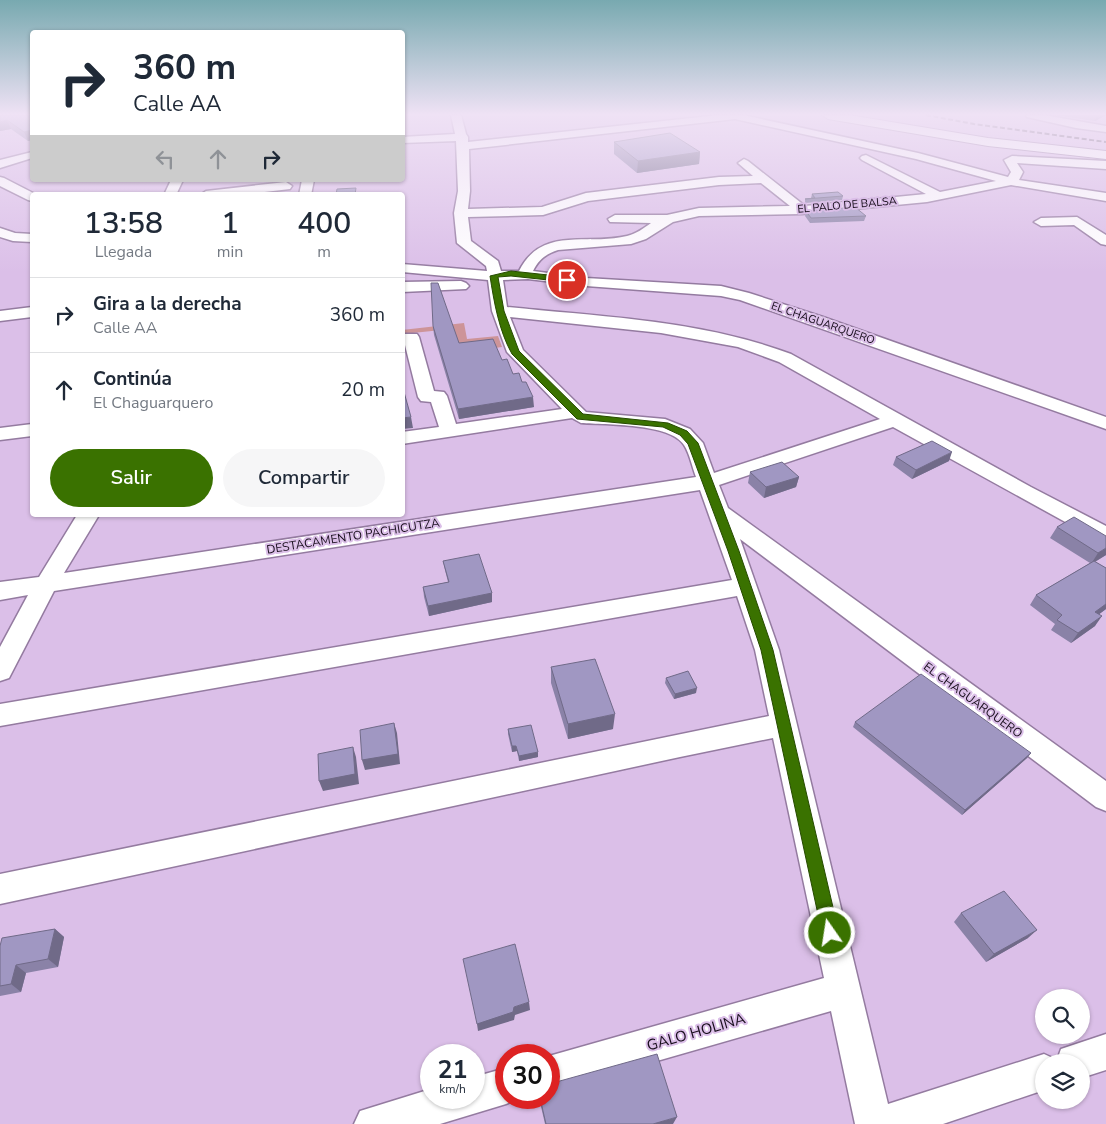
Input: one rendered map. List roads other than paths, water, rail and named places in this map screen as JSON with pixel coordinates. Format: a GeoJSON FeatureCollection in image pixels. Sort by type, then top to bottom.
{"type":"FeatureCollection","features":[{"type":"Feature","properties":{"kind":"street"},"geometry":{"type":"LineString","coordinates":[[463,167],[464,191],[461,213],[464,243],[493,264],[500,311],[516,352],[580,417],[665,425],[683,433],[693,443],[746,586],[767,650],[874,1124]]}},
{"type":"Feature","properties":{"kind":"street"},"geometry":{"type":"LineString","coordinates":[[750,167],[802,210]]}},
{"type":"Feature","properties":{"kind":"street"},"geometry":{"type":"LineString","coordinates":[[884,167],[940,196]]}},
{"type":"Feature","properties":{"kind":"street"},"geometry":{"type":"LineString","coordinates":[[958,167],[1009,182],[1106,197]]}},
{"type":"Feature","properties":{"kind":"street"},"geometry":{"type":"LineString","coordinates":[[1009,182],[1016,176],[1017,172],[1014,167]]}},
{"type":"Feature","properties":{"kind":"street"},"geometry":{"type":"LineString","coordinates":[[461,213],[543,211],[586,197],[719,181],[764,179]]}},
{"type":"Feature","properties":{"kind":"street"},"geometry":{"type":"LineString","coordinates":[[0,181],[30,195]]}},
{"type":"Feature","properties":{"kind":"street"},"geometry":{"type":"LineString","coordinates":[[15,187],[33,182]]}},
{"type":"Feature","properties":{"kind":"street","name":"EL PALO DE BALSA"},"geometry":{"type":"LineString","coordinates":[[528,275],[526,271],[528,264],[534,256],[552,248],[566,245],[633,240],[668,219],[699,212],[802,210],[940,196],[1009,182]]}},
{"type":"Feature","properties":{"kind":"street"},"geometry":{"type":"LineString","coordinates":[[233,192],[286,186]]}},
{"type":"Feature","properties":{"kind":"street"},"geometry":{"type":"LineString","coordinates":[[615,219],[668,219]]}},
{"type":"Feature","properties":{"kind":"street"},"geometry":{"type":"LineString","coordinates":[[1041,222],[1077,221],[1106,241]]}},
{"type":"Feature","properties":{"kind":"street"},"geometry":{"type":"LineString","coordinates":[[0,232],[13,237],[30,238]]}},
{"type":"Feature","properties":{"kind":"street"},"geometry":{"type":"LineString","coordinates":[[405,268],[495,280]]}},
{"type":"Feature","properties":{"kind":"street","name":"EL CHAGUARQUERO"},"geometry":{"type":"LineString","coordinates":[[495,280],[511,274],[528,275],[586,282],[721,292],[744,296],[817,320],[1106,423]]}},
{"type":"Feature","properties":{"kind":"street"},"geometry":{"type":"LineString","coordinates":[[405,287],[495,280]]}},
{"type":"Feature","properties":{"kind":"street"},"geometry":{"type":"LineString","coordinates":[[500,311],[665,327],[730,338],[759,347],[786,358],[894,420],[1106,535]]}},
{"type":"Feature","properties":{"kind":"street"},"geometry":{"type":"LineString","coordinates":[[0,316],[30,312]]}},
{"type":"Feature","properties":{"kind":"street"},"geometry":{"type":"LineString","coordinates":[[411,337],[427,397],[438,396],[449,430]]}},
{"type":"Feature","properties":{"kind":"street"},"geometry":{"type":"LineString","coordinates":[[405,437],[576,412]]}},
{"type":"Feature","properties":{"kind":"street","name":"DESTACAMENTO PACHICUTZA"},"geometry":{"type":"LineString","coordinates":[[0,591],[707,482],[894,420]]}},
{"type":"Feature","properties":{"kind":"street"},"geometry":{"type":"LineString","coordinates":[[0,434],[30,430]]}},
{"type":"Feature","properties":{"kind":"street","name":"EL CHAGUARQUERO"},"geometry":{"type":"LineString","coordinates":[[719,512],[1106,798]]}},
{"type":"Feature","properties":{"kind":"street"},"geometry":{"type":"LineString","coordinates":[[0,671],[46,584],[87,517]]}},
{"type":"Feature","properties":{"kind":"street"},"geometry":{"type":"LineString","coordinates":[[0,714],[746,586]]}},
{"type":"Feature","properties":{"kind":"street"},"geometry":{"type":"LineString","coordinates":[[0,890],[670,747],[784,725]]}},
{"type":"Feature","properties":{"kind":"street","name":"GALO HOLINA"},"geometry":{"type":"LineString","coordinates":[[560,1071],[843,990]]}},
{"type":"Feature","properties":{"kind":"street"},"geometry":{"type":"LineString","coordinates":[[1090,1057],[1106,1052]]}},
{"type":"Feature","properties":{"kind":"street"},"geometry":{"type":"LineString","coordinates":[[886,1124],[1035,1075]]}},
{"type":"Feature","properties":{"kind":"street"},"geometry":{"type":"LineString","coordinates":[[373,1124],[427,1109]]}}]}
